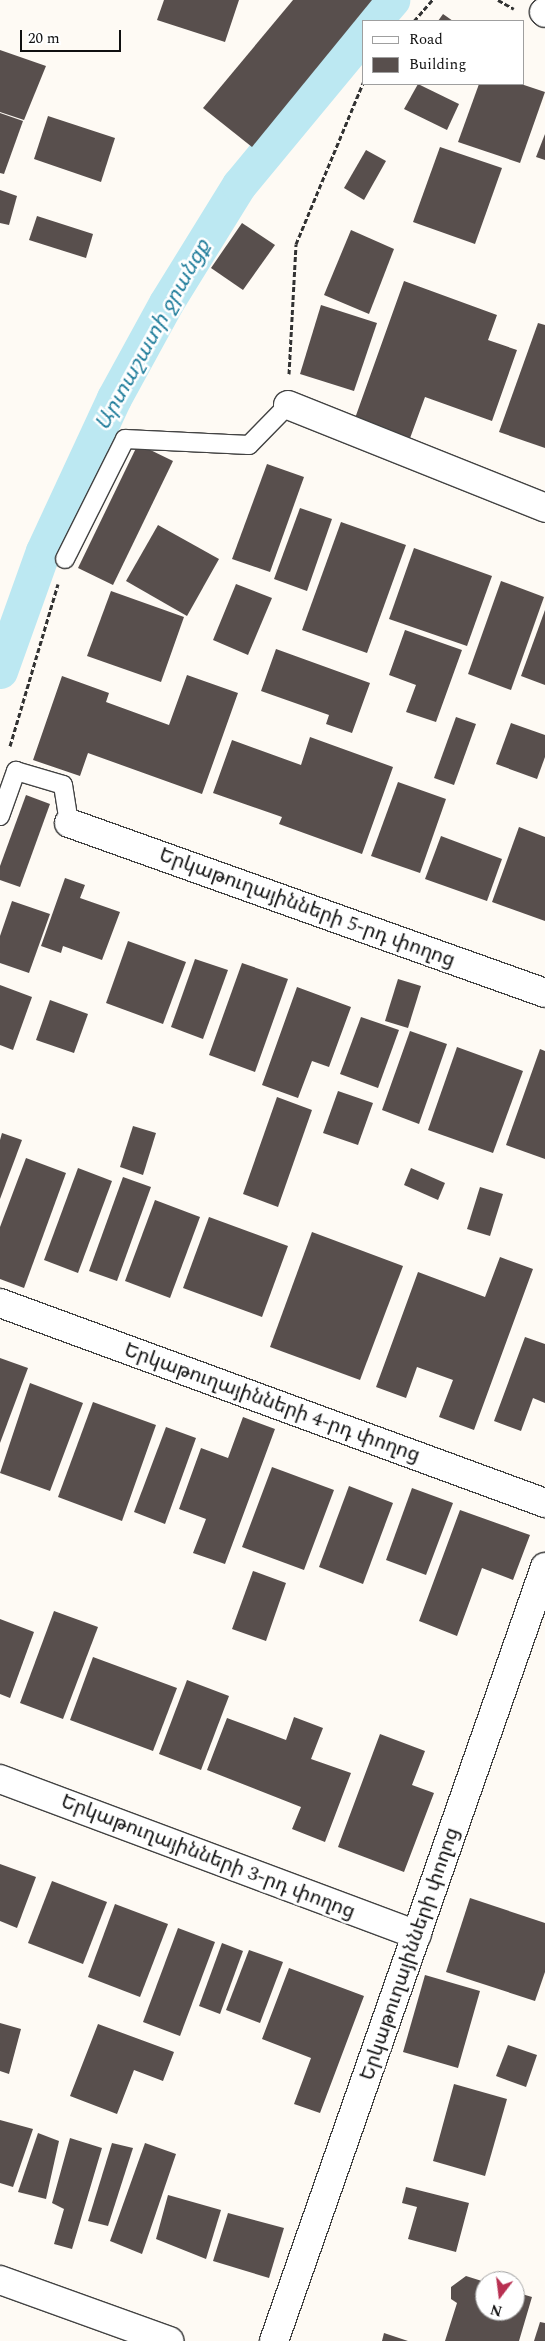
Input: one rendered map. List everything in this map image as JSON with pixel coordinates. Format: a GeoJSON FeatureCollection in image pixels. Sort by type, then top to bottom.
{"type":"FeatureCollection","features":[{"type":"Feature","properties":{"kind":"street"},"geometry":{"type":"LineString","coordinates":[[288,405],[545,508]]}},
{"type":"Feature","properties":{"kind":"street","name":"Երկաթուղայինների 5-րդ փողոց"},"geometry":{"type":"LineString","coordinates":[[69,823],[545,993]]}},
{"type":"Feature","properties":{"kind":"street","name":"Երկաթուղայինների 4-րդ փողոց"},"geometry":{"type":"LineString","coordinates":[[0,1303],[545,1503]]}},
{"type":"Feature","properties":{"kind":"street","name":"Երկաթուղայինների փողոց"},"geometry":{"type":"LineString","coordinates":[[274,2341],[545,1567]]}},
{"type":"Feature","properties":{"kind":"street","name":"Երկաթուղայինների 3-րդ փողոց"},"geometry":{"type":"LineString","coordinates":[[0,1780],[416,1935]]}},
{"type":"Feature","properties":{"kind":"street"},"geometry":{"type":"LineString","coordinates":[[0,2280],[170,2341]]}},
{"type":"Feature","properties":{"kind":"lane"},"geometry":{"type":"LineString","coordinates":[[65,559],[125,439],[249,445],[288,405]]}},
{"type":"Feature","properties":{"kind":"lane"},"geometry":{"type":"LineString","coordinates":[[0,816],[16,771],[63,785],[69,823]]}},
{"type":"Feature","properties":{"kind":"path"},"geometry":{"type":"LineString","coordinates":[[415,20],[432,0]]}},
{"type":"Feature","properties":{"kind":"path"},"geometry":{"type":"LineString","coordinates":[[288,405],[296,244],[362,85]]}},
{"type":"Feature","properties":{"kind":"path"},"geometry":{"type":"LineString","coordinates":[[16,771],[8,756],[65,559]]}},
{"type":"Feature","properties":{"kind":"building"},"geometry":{"type":"Polygon","coordinates":[[[164,0],[239,0],[225,42],[157,20],[164,0]]]}},
{"type":"Feature","properties":{"kind":"building"},"geometry":{"type":"Polygon","coordinates":[[[293,0],[372,0],[252,147],[203,108],[293,0]]]}},
{"type":"Feature","properties":{"kind":"building"},"geometry":{"type":"Polygon","coordinates":[[[443,14],[452,20],[439,20],[443,14]]]}},
{"type":"Feature","properties":{"kind":"building"},"geometry":{"type":"Polygon","coordinates":[[[0,50],[46,66],[24,120],[0,112],[0,50]]]}},
{"type":"Feature","properties":{"kind":"building"},"geometry":{"type":"Polygon","coordinates":[[[417,85],[459,104],[447,130],[404,109],[417,85]]]}},
{"type":"Feature","properties":{"kind":"building"},"geometry":{"type":"Polygon","coordinates":[[[479,85],[524,85],[545,92],[520,163],[458,142],[479,85]]]}},
{"type":"Feature","properties":{"kind":"building"},"geometry":{"type":"Polygon","coordinates":[[[0,113],[23,121],[4,174],[0,173],[0,113]]]}},
{"type":"Feature","properties":{"kind":"building"},"geometry":{"type":"Polygon","coordinates":[[[48,116],[115,138],[101,182],[34,159],[48,116]]]}},
{"type":"Feature","properties":{"kind":"building"},"geometry":{"type":"Polygon","coordinates":[[[545,134],[545,160],[536,157],[545,134]]]}},
{"type":"Feature","properties":{"kind":"building"},"geometry":{"type":"Polygon","coordinates":[[[440,147],[502,168],[475,244],[413,222],[440,147]]]}},
{"type":"Feature","properties":{"kind":"building"},"geometry":{"type":"Polygon","coordinates":[[[366,150],[386,161],[364,200],[344,188],[366,150]]]}},
{"type":"Feature","properties":{"kind":"building"},"geometry":{"type":"Polygon","coordinates":[[[0,190],[17,196],[9,225],[0,223],[0,190]]]}},
{"type":"Feature","properties":{"kind":"building"},"geometry":{"type":"Polygon","coordinates":[[[37,216],[93,234],[86,258],[29,240],[37,216]]]}},
{"type":"Feature","properties":{"kind":"building"},"geometry":{"type":"Polygon","coordinates":[[[242,223],[275,245],[243,290],[211,268],[242,223]]]}},
{"type":"Feature","properties":{"kind":"building"},"geometry":{"type":"Polygon","coordinates":[[[351,230],[394,249],[369,314],[324,295],[351,230]]]}},
{"type":"Feature","properties":{"kind":"building"},"geometry":{"type":"Polygon","coordinates":[[[404,281],[497,315],[488,340],[517,350],[492,421],[425,397],[409,441],[354,421],[404,281]]]}},
{"type":"Feature","properties":{"kind":"building"},"geometry":{"type":"Polygon","coordinates":[[[321,305],[377,323],[354,391],[300,374],[321,305]]]}},
{"type":"Feature","properties":{"kind":"building"},"geometry":{"type":"Polygon","coordinates":[[[538,323],[545,325],[545,448],[499,432],[538,323]]]}},
{"type":"Feature","properties":{"kind":"building"},"geometry":{"type":"Polygon","coordinates":[[[138,444],[173,461],[113,585],[78,568],[138,444]]]}},
{"type":"Feature","properties":{"kind":"building"},"geometry":{"type":"Polygon","coordinates":[[[267,464],[304,477],[270,572],[232,559],[267,464]]]}},
{"type":"Feature","properties":{"kind":"building"},"geometry":{"type":"Polygon","coordinates":[[[300,508],[332,519],[307,591],[274,579],[300,508]]]}},
{"type":"Feature","properties":{"kind":"building"},"geometry":{"type":"Polygon","coordinates":[[[341,522],[406,545],[367,653],[302,630],[341,522]]]}},
{"type":"Feature","properties":{"kind":"building"},"geometry":{"type":"Polygon","coordinates":[[[158,525],[219,559],[187,616],[126,581],[158,525]]]}},
{"type":"Feature","properties":{"kind":"building"},"geometry":{"type":"Polygon","coordinates":[[[414,548],[492,576],[467,646],[389,619],[414,548]]]}},
{"type":"Feature","properties":{"kind":"building"},"geometry":{"type":"Polygon","coordinates":[[[501,581],[544,597],[511,690],[468,674],[501,581]]]}},
{"type":"Feature","properties":{"kind":"building"},"geometry":{"type":"Polygon","coordinates":[[[236,584],[272,598],[248,655],[213,640],[236,584]]]}},
{"type":"Feature","properties":{"kind":"building"},"geometry":{"type":"Polygon","coordinates":[[[111,591],[184,617],[161,682],[87,656],[111,591]]]}},
{"type":"Feature","properties":{"kind":"building"},"geometry":{"type":"Polygon","coordinates":[[[545,610],[545,685],[521,676],[545,610]]]}},
{"type":"Feature","properties":{"kind":"building"},"geometry":{"type":"Polygon","coordinates":[[[405,630],[462,650],[436,722],[406,712],[416,685],[389,675],[405,630]]]}},
{"type":"Feature","properties":{"kind":"building"},"geometry":{"type":"Polygon","coordinates":[[[276,649],[370,683],[352,733],[326,724],[329,715],[261,691],[276,649]]]}},
{"type":"Feature","properties":{"kind":"building"},"geometry":{"type":"Polygon","coordinates":[[[187,675],[238,693],[202,794],[88,753],[80,776],[33,760],[62,676],[109,693],[106,702],[169,725],[187,675]]]}},
{"type":"Feature","properties":{"kind":"building"},"geometry":{"type":"Polygon","coordinates":[[[456,717],[476,724],[454,785],[434,778],[456,717]]]}},
{"type":"Feature","properties":{"kind":"building"},"geometry":{"type":"Polygon","coordinates":[[[511,723],[545,735],[545,757],[537,779],[496,764],[511,723]]]}},
{"type":"Feature","properties":{"kind":"building"},"geometry":{"type":"Polygon","coordinates":[[[310,737],[393,767],[362,854],[279,824],[282,817],[213,793],[232,740],[301,765],[310,737]]]}},
{"type":"Feature","properties":{"kind":"building"},"geometry":{"type":"Polygon","coordinates":[[[398,782],[446,799],[420,873],[371,856],[398,782]]]}},
{"type":"Feature","properties":{"kind":"building"},"geometry":{"type":"Polygon","coordinates":[[[26,795],[50,804],[20,887],[0,880],[0,866],[26,795]]]}},
{"type":"Feature","properties":{"kind":"building"},"geometry":{"type":"Polygon","coordinates":[[[519,827],[545,837],[545,921],[492,902],[519,827]]]}},
{"type":"Feature","properties":{"kind":"building"},"geometry":{"type":"Polygon","coordinates":[[[441,836],[502,859],[487,901],[425,879],[441,836]]]}},
{"type":"Feature","properties":{"kind":"building"},"geometry":{"type":"Polygon","coordinates":[[[65,878],[85,885],[80,898],[120,912],[102,960],[63,946],[61,953],[41,946],[65,878]]]}},
{"type":"Feature","properties":{"kind":"building"},"geometry":{"type":"Polygon","coordinates":[[[12,901],[50,914],[29,973],[0,963],[0,936],[12,901]]]}},
{"type":"Feature","properties":{"kind":"building"},"geometry":{"type":"Polygon","coordinates":[[[128,941],[186,962],[163,1024],[106,1003],[128,941]]]}},
{"type":"Feature","properties":{"kind":"building"},"geometry":{"type":"Polygon","coordinates":[[[195,959],[228,970],[203,1039],[171,1027],[195,959]]]}},
{"type":"Feature","properties":{"kind":"building"},"geometry":{"type":"Polygon","coordinates":[[[242,963],[288,979],[255,1072],[209,1055],[242,963]]]}},
{"type":"Feature","properties":{"kind":"building"},"geometry":{"type":"Polygon","coordinates":[[[398,979],[421,986],[408,1028],[385,1021],[398,979]]]}},
{"type":"Feature","properties":{"kind":"building"},"geometry":{"type":"Polygon","coordinates":[[[0,985],[32,997],[13,1050],[0,1045],[0,985]]]}},
{"type":"Feature","properties":{"kind":"building"},"geometry":{"type":"Polygon","coordinates":[[[297,987],[351,1007],[329,1067],[312,1061],[298,1098],[262,1085],[297,987]]]}},
{"type":"Feature","properties":{"kind":"building"},"geometry":{"type":"Polygon","coordinates":[[[50,1000],[88,1014],[74,1053],[36,1040],[50,1000]]]}},
{"type":"Feature","properties":{"kind":"building"},"geometry":{"type":"Polygon","coordinates":[[[361,1017],[399,1030],[378,1088],[340,1074],[361,1017]]]}},
{"type":"Feature","properties":{"kind":"building"},"geometry":{"type":"Polygon","coordinates":[[[410,1031],[447,1044],[419,1124],[382,1110],[410,1031]]]}},
{"type":"Feature","properties":{"kind":"building"},"geometry":{"type":"Polygon","coordinates":[[[457,1047],[523,1071],[493,1153],[428,1130],[457,1047]]]}},
{"type":"Feature","properties":{"kind":"building"},"geometry":{"type":"Polygon","coordinates":[[[540,1049],[545,1051],[545,1159],[506,1145],[540,1049]]]}},
{"type":"Feature","properties":{"kind":"building"},"geometry":{"type":"Polygon","coordinates":[[[338,1091],[373,1103],[358,1145],[323,1133],[338,1091]]]}},
{"type":"Feature","properties":{"kind":"building"},"geometry":{"type":"Polygon","coordinates":[[[277,1097],[312,1110],[278,1207],[243,1194],[277,1097]]]}},
{"type":"Feature","properties":{"kind":"building"},"geometry":{"type":"Polygon","coordinates":[[[133,1126],[156,1133],[143,1175],[120,1167],[133,1126]]]}},
{"type":"Feature","properties":{"kind":"building"},"geometry":{"type":"Polygon","coordinates":[[[2,1133],[22,1140],[0,1199],[0,1140],[2,1133]]]}},
{"type":"Feature","properties":{"kind":"building"},"geometry":{"type":"Polygon","coordinates":[[[26,1158],[66,1173],[24,1288],[0,1279],[0,1227],[26,1158]]]}},
{"type":"Feature","properties":{"kind":"building"},"geometry":{"type":"Polygon","coordinates":[[[78,1168],[112,1181],[78,1273],[44,1260],[78,1168]]]}},
{"type":"Feature","properties":{"kind":"building"},"geometry":{"type":"Polygon","coordinates":[[[411,1168],[445,1183],[438,1200],[404,1185],[411,1168]]]}},
{"type":"Feature","properties":{"kind":"building"},"geometry":{"type":"Polygon","coordinates":[[[123,1177],[151,1187],[117,1281],[89,1271],[123,1177]]]}},
{"type":"Feature","properties":{"kind":"building"},"geometry":{"type":"Polygon","coordinates":[[[480,1187],[503,1194],[490,1236],[467,1229],[480,1187]]]}},
{"type":"Feature","properties":{"kind":"building"},"geometry":{"type":"Polygon","coordinates":[[[155,1200],[200,1217],[170,1298],[125,1281],[155,1200]]]}},
{"type":"Feature","properties":{"kind":"building"},"geometry":{"type":"Polygon","coordinates":[[[209,1217],[288,1246],[262,1317],[183,1288],[209,1217]]]}},
{"type":"Feature","properties":{"kind":"building"},"geometry":{"type":"Polygon","coordinates":[[[312,1232],[403,1266],[360,1380],[270,1347],[312,1232]]]}},
{"type":"Feature","properties":{"kind":"building"},"geometry":{"type":"Polygon","coordinates":[[[500,1257],[533,1269],[474,1430],[439,1417],[453,1380],[417,1367],[406,1398],[376,1387],[418,1272],[485,1297],[500,1257]]]}},
{"type":"Feature","properties":{"kind":"building"},"geometry":{"type":"Polygon","coordinates":[[[525,1337],[545,1344],[545,1403],[533,1398],[521,1431],[494,1421],[525,1337]]]}},
{"type":"Feature","properties":{"kind":"building"},"geometry":{"type":"Polygon","coordinates":[[[0,1358],[28,1368],[0,1443],[0,1358]]]}},
{"type":"Feature","properties":{"kind":"building"},"geometry":{"type":"Polygon","coordinates":[[[30,1383],[83,1403],[50,1491],[0,1473],[30,1383]]]}},
{"type":"Feature","properties":{"kind":"building"},"geometry":{"type":"Polygon","coordinates":[[[93,1402],[156,1425],[122,1521],[58,1497],[93,1402]]]}},
{"type":"Feature","properties":{"kind":"building"},"geometry":{"type":"Polygon","coordinates":[[[243,1417],[275,1429],[225,1564],[193,1553],[206,1519],[179,1509],[201,1448],[228,1458],[243,1417]]]}},
{"type":"Feature","properties":{"kind":"building"},"geometry":{"type":"Polygon","coordinates":[[[166,1427],[196,1438],[165,1524],[134,1512],[166,1427]]]}},
{"type":"Feature","properties":{"kind":"building"},"geometry":{"type":"Polygon","coordinates":[[[272,1467],[334,1490],[304,1570],[242,1547],[272,1467]]]}},
{"type":"Feature","properties":{"kind":"building"},"geometry":{"type":"Polygon","coordinates":[[[349,1486],[393,1503],[363,1584],[319,1567],[349,1486]]]}},
{"type":"Feature","properties":{"kind":"building"},"geometry":{"type":"Polygon","coordinates":[[[412,1488],[453,1503],[426,1575],[386,1560],[412,1488]]]}},
{"type":"Feature","properties":{"kind":"building"},"geometry":{"type":"Polygon","coordinates":[[[460,1510],[530,1535],[513,1580],[482,1568],[457,1636],[419,1621],[460,1510]]]}},
{"type":"Feature","properties":{"kind":"building"},"geometry":{"type":"Polygon","coordinates":[[[253,1571],[286,1583],[266,1641],[232,1629],[253,1571]]]}},
{"type":"Feature","properties":{"kind":"building"},"geometry":{"type":"Polygon","coordinates":[[[54,1611],[98,1627],[63,1719],[20,1703],[54,1611]]]}},
{"type":"Feature","properties":{"kind":"building"},"geometry":{"type":"Polygon","coordinates":[[[0,1619],[34,1632],[10,1698],[0,1694],[0,1619]]]}},
{"type":"Feature","properties":{"kind":"building"},"geometry":{"type":"Polygon","coordinates":[[[93,1657],[177,1688],[153,1751],[70,1720],[93,1657]]]}},
{"type":"Feature","properties":{"kind":"building"},"geometry":{"type":"Polygon","coordinates":[[[187,1680],[229,1696],[201,1770],[159,1754],[187,1680]]]}},
{"type":"Feature","properties":{"kind":"building"},"geometry":{"type":"Polygon","coordinates":[[[294,1717],[323,1728],[311,1759],[351,1773],[325,1842],[292,1829],[301,1807],[207,1770],[227,1718],[286,1740],[294,1717]]]}},
{"type":"Feature","properties":{"kind":"building"},"geometry":{"type":"Polygon","coordinates":[[[380,1734],[425,1751],[412,1785],[434,1793],[404,1872],[338,1847],[380,1734]]]}},
{"type":"Feature","properties":{"kind":"building"},"geometry":{"type":"Polygon","coordinates":[[[0,1864],[36,1877],[17,1928],[0,1921],[0,1864]]]}},
{"type":"Feature","properties":{"kind":"building"},"geometry":{"type":"Polygon","coordinates":[[[52,1881],[107,1902],[83,1964],[28,1943],[52,1881]]]}},
{"type":"Feature","properties":{"kind":"building"},"geometry":{"type":"Polygon","coordinates":[[[470,1898],[545,1923],[545,1972],[535,2001],[446,1972],[470,1898]]]}},
{"type":"Feature","properties":{"kind":"building"},"geometry":{"type":"Polygon","coordinates":[[[115,1904],[168,1924],[140,1997],[88,1977],[115,1904]]]}},
{"type":"Feature","properties":{"kind":"building"},"geometry":{"type":"Polygon","coordinates":[[[178,1928],[215,1942],[180,2036],[143,2022],[178,1928]]]}},
{"type":"Feature","properties":{"kind":"building"},"geometry":{"type":"Polygon","coordinates":[[[222,1943],[243,1951],[220,2014],[199,2006],[222,1943]]]}},
{"type":"Feature","properties":{"kind":"building"},"geometry":{"type":"Polygon","coordinates":[[[249,1950],[283,1962],[260,2023],[226,2010],[249,1950]]]}},
{"type":"Feature","properties":{"kind":"building"},"geometry":{"type":"Polygon","coordinates":[[[289,1968],[364,1996],[320,2113],[294,2104],[311,2058],[262,2039],[289,1968]]]}},
{"type":"Feature","properties":{"kind":"building"},"geometry":{"type":"Polygon","coordinates":[[[425,1975],[480,1991],[458,2068],[403,2052],[425,1975]]]}},
{"type":"Feature","properties":{"kind":"building"},"geometry":{"type":"Polygon","coordinates":[[[0,2023],[21,2029],[9,2074],[0,2071],[0,2023]]]}},
{"type":"Feature","properties":{"kind":"building"},"geometry":{"type":"Polygon","coordinates":[[[98,2024],[174,2052],[163,2081],[134,2070],[117,2114],[70,2096],[98,2024]]]}},
{"type":"Feature","properties":{"kind":"building"},"geometry":{"type":"Polygon","coordinates":[[[508,2045],[537,2055],[526,2087],[496,2076],[508,2045]]]}},
{"type":"Feature","properties":{"kind":"building"},"geometry":{"type":"Polygon","coordinates":[[[454,2084],[507,2099],[485,2176],[433,2161],[454,2084]]]}},
{"type":"Feature","properties":{"kind":"building"},"geometry":{"type":"Polygon","coordinates":[[[0,2120],[33,2129],[13,2187],[0,2183],[0,2120]]]}},
{"type":"Feature","properties":{"kind":"building"},"geometry":{"type":"Polygon","coordinates":[[[38,2133],[59,2141],[46,2199],[18,2192],[38,2133]]]}},
{"type":"Feature","properties":{"kind":"building"},"geometry":{"type":"Polygon","coordinates":[[[70,2138],[102,2148],[72,2249],[54,2244],[64,2209],[52,2203],[70,2138]]]}},
{"type":"Feature","properties":{"kind":"building"},"geometry":{"type":"Polygon","coordinates":[[[112,2143],[133,2148],[108,2226],[88,2221],[112,2143]]]}},
{"type":"Feature","properties":{"kind":"building"},"geometry":{"type":"Polygon","coordinates":[[[145,2143],[176,2154],[142,2254],[110,2241],[145,2143]]]}},
{"type":"Feature","properties":{"kind":"building"},"geometry":{"type":"Polygon","coordinates":[[[406,2187],[469,2203],[456,2252],[408,2239],[417,2207],[402,2203],[406,2187]]]}},
{"type":"Feature","properties":{"kind":"building"},"geometry":{"type":"Polygon","coordinates":[[[168,2195],[221,2210],[206,2259],[156,2239],[168,2195]]]}},
{"type":"Feature","properties":{"kind":"building"},"geometry":{"type":"Polygon","coordinates":[[[228,2213],[284,2228],[269,2278],[213,2261],[228,2213]]]}},
{"type":"Feature","properties":{"kind":"building"},"geometry":{"type":"Polygon","coordinates":[[[466,2276],[475,2279],[475,2321],[525,2321],[519,2341],[445,2341],[457,2303],[451,2299],[451,2287],[466,2276]]]}},
{"type":"Feature","properties":{"kind":"building"},"geometry":{"type":"Polygon","coordinates":[[[525,2295],[532,2297],[525,2321],[525,2295]]]}},
{"type":"Feature","properties":{"kind":"building"},"geometry":{"type":"Polygon","coordinates":[[[540,2322],[545,2323],[545,2341],[534,2341],[540,2322]]]}},
{"type":"Feature","properties":{"kind":"building"},"geometry":{"type":"Polygon","coordinates":[[[384,2333],[408,2341],[382,2341],[384,2333]]]}},
{"type":"Feature","properties":{"kind":"waterway","name":"Արտաշատի ջրանցք"},"geometry":{"type":"LineString","coordinates":[[375,20],[392,0]]}},
{"type":"Feature","properties":{"kind":"waterway","name":"Արտաշատի ջրանցք"},"geometry":{"type":"LineString","coordinates":[[0,671],[43,551],[114,398],[166,303],[239,185],[362,36]]}}]}
